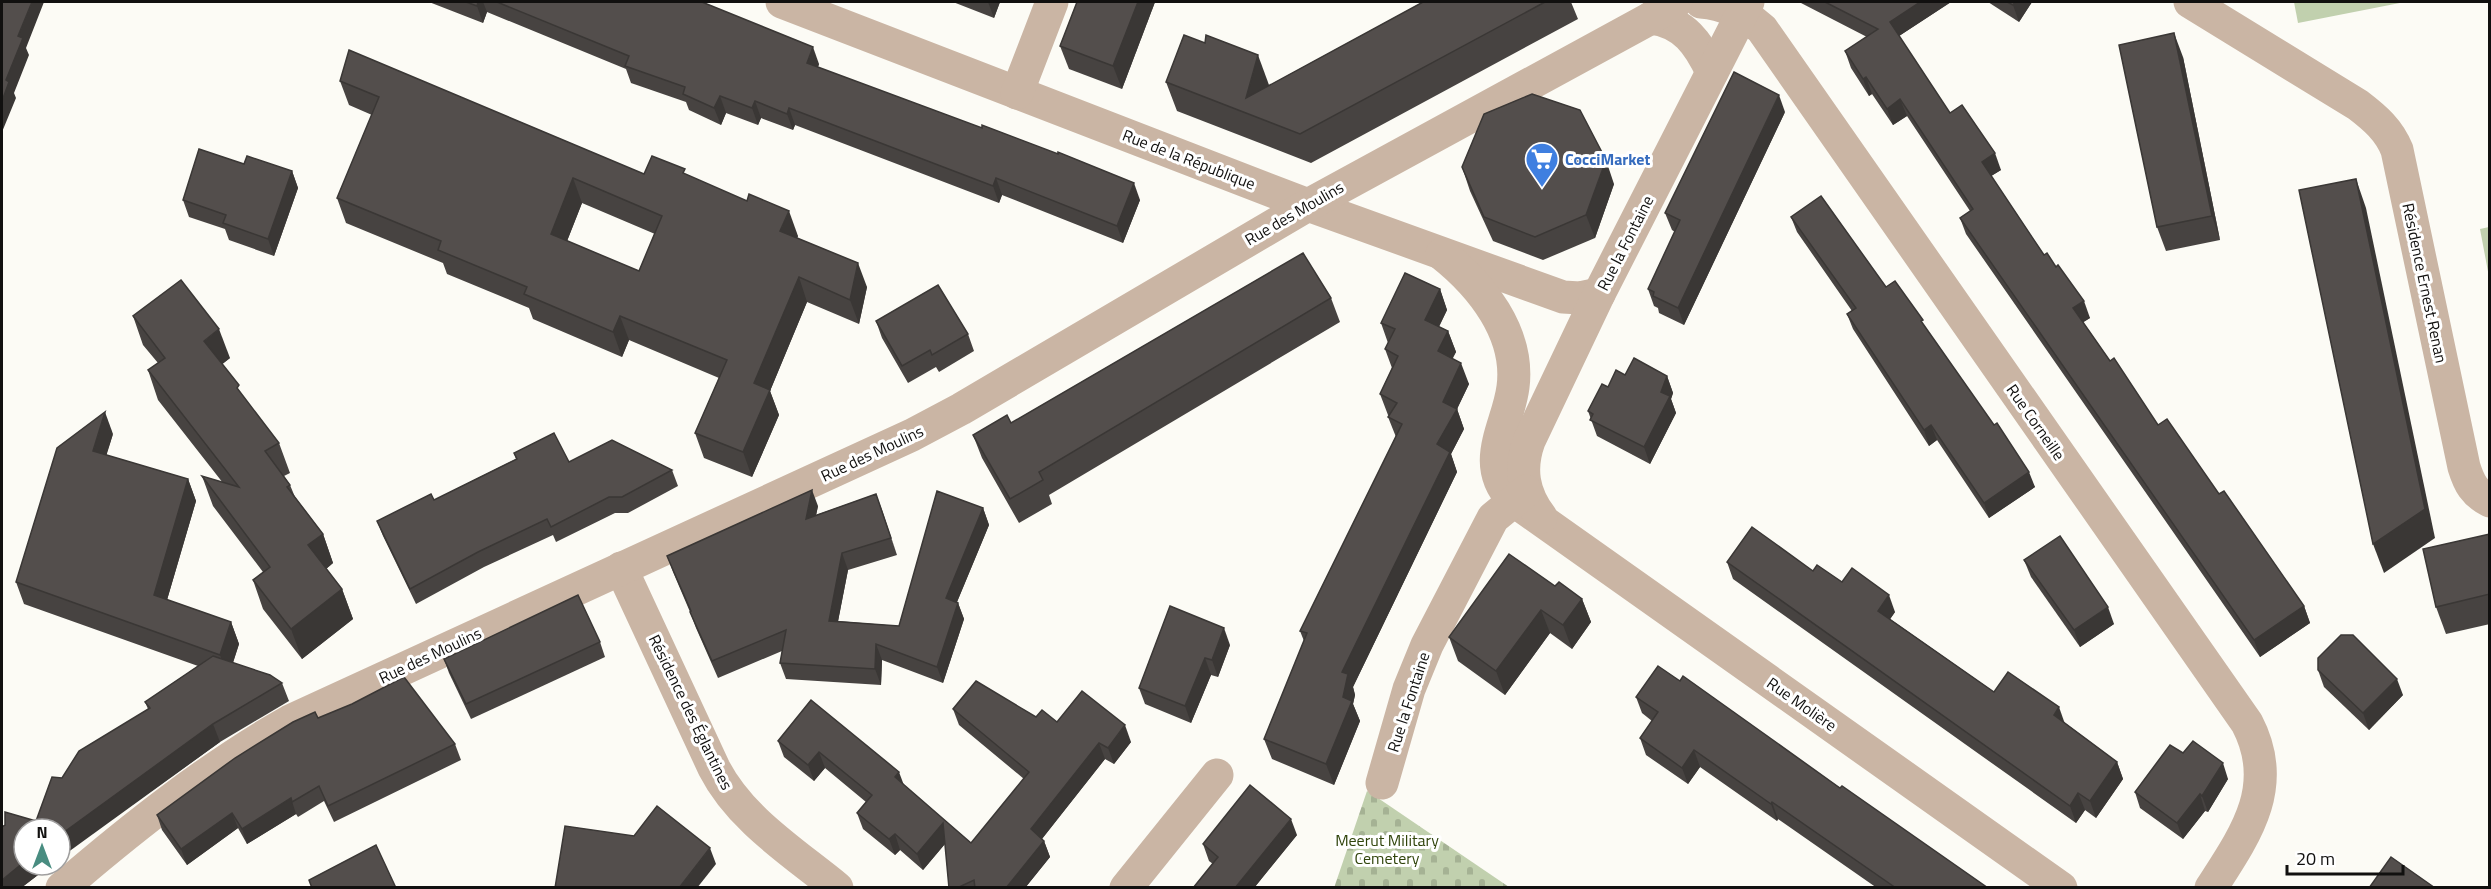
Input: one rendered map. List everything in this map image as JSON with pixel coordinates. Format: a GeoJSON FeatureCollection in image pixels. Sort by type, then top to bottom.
{"type":"FeatureCollection","features":[{"type":"Feature","properties":{"kind":"street","name":"Rue de la République"},"geometry":{"type":"LineString","coordinates":[[782,2],[1308,205],[1442,254],[1563,297],[1580,298],[1599,294]]}},
{"type":"Feature","properties":{"kind":"street"},"geometry":{"type":"LineString","coordinates":[[1017,93],[1052,2]]}},
{"type":"Feature","properties":{"kind":"street","name":"Résidence Ernest Renan"},"geometry":{"type":"LineString","coordinates":[[2190,2],[2373,116],[2392,138],[2397,150],[2464,467],[2468,481],[2475,491],[2490,501]]}},
{"type":"Feature","properties":{"kind":"street"},"geometry":{"type":"LineString","coordinates":[[1679,6],[1676,24],[1692,37],[1712,72]]}},
{"type":"Feature","properties":{"kind":"street","name":"Rue Corneille"},"geometry":{"type":"LineString","coordinates":[[1679,6],[1745,7],[2247,723],[2256,739],[2260,757],[2262,775],[2259,793],[2255,809],[2239,845],[2211,888]]}},
{"type":"Feature","properties":{"kind":"street","name":"Rue des Moulins"},"geometry":{"type":"LineString","coordinates":[[73,886],[110,848],[230,757],[290,721],[920,431],[1308,205],[1679,6]]}},
{"type":"Feature","properties":{"kind":"street","name":"Rue la Fontaine"},"geometry":{"type":"LineString","coordinates":[[1382,783],[1409,689],[1427,645],[1493,518],[1519,495],[1523,460],[1529,441],[1599,294],[1745,7]]}},
{"type":"Feature","properties":{"kind":"street","name":"Rue la Fontaine"},"geometry":{"type":"LineString","coordinates":[[1442,254],[1458,267],[1487,300],[1504,329],[1513,367],[1513,387],[1496,456],[1499,478],[1519,495],[1530,500],[1544,520]]}},
{"type":"Feature","properties":{"kind":"street","name":"Rue Molière"},"geometry":{"type":"LineString","coordinates":[[1544,520],[2061,888]]}},
{"type":"Feature","properties":{"kind":"street","name":"Résidence des Églantines"},"geometry":{"type":"LineString","coordinates":[[621,568],[714,768],[728,792],[752,819],[837,888]]}},
{"type":"Feature","properties":{"kind":"street"},"geometry":{"type":"LineString","coordinates":[[1126,888],[1217,776]]}},
{"type":"Feature","properties":{"kind":"green space"},"geometry":{"type":"Polygon","coordinates":[[[2294,2],[2405,2],[2298,23],[2294,2]]]}},
{"type":"Feature","properties":{"kind":"green space"},"geometry":{"type":"Polygon","coordinates":[[[2490,227],[2489,277],[2480,229],[2490,227]]]}},
{"type":"Feature","properties":{"kind":"green space","name":"Meerut Military Cemetery"},"geometry":{"type":"Polygon","coordinates":[[[1367,791],[1375,796],[1509,887],[1334,888],[1367,791]]]}},
{"type":"Feature","properties":{"kind":"building"},"geometry":{"type":"Polygon","coordinates":[[[2,2],[32,2],[18,36],[23,38],[6,80],[9,82],[2,101],[2,2]]]}},
{"type":"Feature","properties":{"kind":"building"},"geometry":{"type":"Polygon","coordinates":[[[466,2],[478,2],[477,6],[466,2]]]}},
{"type":"Feature","properties":{"kind":"building"},"geometry":{"type":"Polygon","coordinates":[[[497,2],[702,2],[813,47],[807,63],[982,128],[982,125],[1058,154],[1058,152],[1134,183],[1117,226],[996,178],[993,186],[789,108],[787,114],[755,101],[752,108],[720,96],[714,108],[683,94],[685,87],[625,66],[629,56],[497,2]]]}},
{"type":"Feature","properties":{"kind":"building"},"geometry":{"type":"Polygon","coordinates":[[[1077,2],[1138,2],[1113,66],[1060,46],[1077,2]]]}},
{"type":"Feature","properties":{"kind":"building"},"geometry":{"type":"Polygon","coordinates":[[[1423,2],[1545,2],[1300,134],[1166,82],[1184,35],[1205,43],[1206,35],[1258,55],[1246,98],[1423,2]]]}},
{"type":"Feature","properties":{"kind":"building"},"geometry":{"type":"Polygon","coordinates":[[[1825,2],[1920,2],[1890,22],[1950,113],[1962,105],[1995,153],[1982,162],[2044,255],[2047,253],[2056,267],[2058,265],[2084,301],[2073,308],[2110,361],[2114,358],[2158,425],[2167,419],[2219,494],[2224,491],[2304,606],[2254,640],[1960,218],[1973,209],[1900,99],[1887,109],[1866,77],[1863,79],[1845,51],[1878,29],[1825,2]]]}},
{"type":"Feature","properties":{"kind":"building"},"geometry":{"type":"Polygon","coordinates":[[[2174,33],[2212,216],[2157,227],[2119,45],[2174,33]]]}},
{"type":"Feature","properties":{"kind":"building"},"geometry":{"type":"Polygon","coordinates":[[[349,50],[644,174],[652,156],[685,169],[683,173],[747,201],[749,194],[789,211],[780,231],[858,263],[850,300],[799,277],[754,383],[770,390],[743,452],[695,433],[727,360],[620,316],[613,332],[524,294],[527,287],[438,250],[441,241],[337,198],[379,97],[340,81],[349,50]],[[573,178],[551,234],[639,271],[662,216],[573,178]]]}},
{"type":"Feature","properties":{"kind":"building"},"geometry":{"type":"Polygon","coordinates":[[[1734,72],[1779,95],[1678,308],[1653,296],[1654,292],[1648,289],[1680,220],[1665,213],[1734,72]]]}},
{"type":"Feature","properties":{"kind":"building","name":"CocciMarket"},"geometry":{"type":"Polygon","coordinates":[[[1532,94],[1580,110],[1606,160],[1586,215],[1535,237],[1484,217],[1462,167],[1484,114],[1532,94]]]}},
{"type":"Feature","properties":{"kind":"building"},"geometry":{"type":"Polygon","coordinates":[[[199,149],[244,164],[247,156],[292,171],[268,239],[223,223],[226,215],[183,200],[199,149]]]}},
{"type":"Feature","properties":{"kind":"building"},"geometry":{"type":"Polygon","coordinates":[[[2356,179],[2425,509],[2373,544],[2299,190],[2356,179]]]}},
{"type":"Feature","properties":{"kind":"building"},"geometry":{"type":"Polygon","coordinates":[[[1821,196],[1886,287],[1895,281],[1994,425],[1997,423],[2029,472],[1984,503],[1931,425],[1924,430],[1847,314],[1856,308],[1791,217],[1821,196]]]}},
{"type":"Feature","properties":{"kind":"building"},"geometry":{"type":"Polygon","coordinates":[[[1303,253],[1331,298],[1039,472],[1043,480],[1010,499],[973,435],[1007,415],[1011,423],[1303,253]]]}},
{"type":"Feature","properties":{"kind":"building"},"geometry":{"type":"Polygon","coordinates":[[[1405,273],[1440,289],[1425,320],[1448,331],[1438,351],[1461,363],[1443,402],[1457,409],[1437,444],[1450,452],[1342,672],[1348,674],[1343,697],[1352,701],[1326,764],[1264,739],[1307,633],[1300,631],[1402,424],[1388,417],[1397,403],[1380,394],[1398,356],[1385,349],[1395,329],[1381,323],[1405,273]]]}},
{"type":"Feature","properties":{"kind":"building"},"geometry":{"type":"Polygon","coordinates":[[[181,280],[219,329],[204,341],[239,385],[237,388],[279,443],[265,451],[290,485],[287,487],[323,534],[308,545],[342,589],[291,629],[253,580],[270,567],[202,476],[239,487],[148,370],[165,358],[133,316],[181,280]]]}},
{"type":"Feature","properties":{"kind":"building"},"geometry":{"type":"Polygon","coordinates":[[[938,285],[968,334],[932,355],[930,350],[902,366],[876,321],[938,285]]]}},
{"type":"Feature","properties":{"kind":"building"},"geometry":{"type":"Polygon","coordinates":[[[1634,358],[1667,376],[1661,392],[1670,396],[1644,447],[1590,420],[1593,414],[1588,411],[1602,384],[1608,387],[1616,370],[1625,375],[1634,358]]]}},
{"type":"Feature","properties":{"kind":"building"},"geometry":{"type":"Polygon","coordinates":[[[105,412],[93,451],[188,479],[154,595],[231,622],[220,655],[16,582],[57,448],[105,412]]]}},
{"type":"Feature","properties":{"kind":"building"},"geometry":{"type":"Polygon","coordinates":[[[554,433],[569,462],[612,440],[672,470],[622,497],[609,497],[551,527],[547,519],[478,552],[410,589],[377,521],[431,494],[434,500],[517,459],[514,453],[554,433]]]}},
{"type":"Feature","properties":{"kind":"building"},"geometry":{"type":"Polygon","coordinates":[[[812,490],[806,519],[876,494],[891,538],[842,553],[829,621],[899,626],[937,491],[983,508],[946,598],[958,603],[937,667],[876,644],[875,669],[780,663],[786,630],[712,661],[667,556],[812,490]]]}},
{"type":"Feature","properties":{"kind":"building"},"geometry":{"type":"Polygon","coordinates":[[[1752,527],[1813,571],[1817,565],[1842,582],[1852,568],[1889,595],[1878,611],[1994,692],[2008,672],[2059,707],[2054,715],[2117,762],[2090,801],[2078,793],[2070,806],[1727,562],[1752,527]]]}},
{"type":"Feature","properties":{"kind":"building"},"geometry":{"type":"Polygon","coordinates":[[[2490,534],[2490,594],[2436,607],[2423,549],[2490,534]]]}},
{"type":"Feature","properties":{"kind":"building"},"geometry":{"type":"Polygon","coordinates":[[[2060,536],[2108,607],[2074,630],[2024,560],[2060,536]]]}},
{"type":"Feature","properties":{"kind":"building"},"geometry":{"type":"Polygon","coordinates":[[[1509,554],[1555,586],[1559,582],[1582,599],[1563,625],[1541,610],[1496,671],[1449,637],[1509,554]]]}},
{"type":"Feature","properties":{"kind":"building"},"geometry":{"type":"Polygon","coordinates":[[[578,595],[600,642],[466,704],[444,659],[578,595]]]}},
{"type":"Feature","properties":{"kind":"building"},"geometry":{"type":"Polygon","coordinates":[[[1170,606],[1224,628],[1212,660],[1205,658],[1185,706],[1139,688],[1170,606]]]}},
{"type":"Feature","properties":{"kind":"building"},"geometry":{"type":"Polygon","coordinates":[[[2341,635],[2353,635],[2397,679],[2363,713],[2318,670],[2318,658],[2341,635]]]}},
{"type":"Feature","properties":{"kind":"building"},"geometry":{"type":"Polygon","coordinates":[[[213,656],[270,675],[282,683],[213,724],[72,826],[72,817],[37,817],[52,777],[62,778],[79,751],[150,708],[145,702],[213,656]]]}},
{"type":"Feature","properties":{"kind":"building"},"geometry":{"type":"Polygon","coordinates":[[[1658,666],[1680,681],[1683,676],[1840,788],[1842,786],[1988,888],[1896,888],[1694,750],[1682,768],[1640,738],[1658,712],[1636,697],[1658,666]]]}},
{"type":"Feature","properties":{"kind":"building"},"geometry":{"type":"Polygon","coordinates":[[[404,677],[455,744],[328,806],[319,786],[292,802],[291,798],[242,829],[232,813],[181,849],[157,815],[235,758],[293,722],[315,712],[318,718],[352,704],[404,677]]]}},
{"type":"Feature","properties":{"kind":"building"},"geometry":{"type":"Polygon","coordinates":[[[976,681],[1036,717],[1042,710],[1057,722],[1082,691],[1125,725],[1108,748],[1099,743],[1031,829],[1044,841],[1006,888],[975,888],[974,880],[957,888],[949,888],[943,823],[917,854],[895,834],[889,839],[857,813],[872,795],[819,752],[808,765],[778,741],[811,700],[899,772],[895,777],[971,843],[1029,772],[953,709],[976,681]]]}},
{"type":"Feature","properties":{"kind":"building"},"geometry":{"type":"Polygon","coordinates":[[[2193,741],[2223,763],[2202,796],[2200,794],[2177,823],[2135,792],[2170,745],[2183,753],[2193,741]]]}},
{"type":"Feature","properties":{"kind":"building"},"geometry":{"type":"Polygon","coordinates":[[[1250,785],[1291,819],[1235,888],[1193,888],[1218,857],[1203,844],[1250,785]]]}},
{"type":"Feature","properties":{"kind":"building"},"geometry":{"type":"Polygon","coordinates":[[[657,806],[710,848],[679,888],[555,888],[565,826],[634,836],[657,806]]]}},
{"type":"Feature","properties":{"kind":"building"},"geometry":{"type":"Polygon","coordinates":[[[5,812],[22,817],[12,817],[12,872],[2,880],[2,827],[5,825],[5,812]]]}},
{"type":"Feature","properties":{"kind":"building"},"geometry":{"type":"Polygon","coordinates":[[[376,845],[396,888],[312,888],[309,880],[376,845]]]}},
{"type":"Feature","properties":{"kind":"building"},"geometry":{"type":"Polygon","coordinates":[[[2391,857],[2435,888],[2369,888],[2391,857]]]}},
{"type":"Feature","properties":{"kind":"place","name":"CocciMarket"},"geometry":{"type":"Point","coordinates":[1542,188]}}]}
